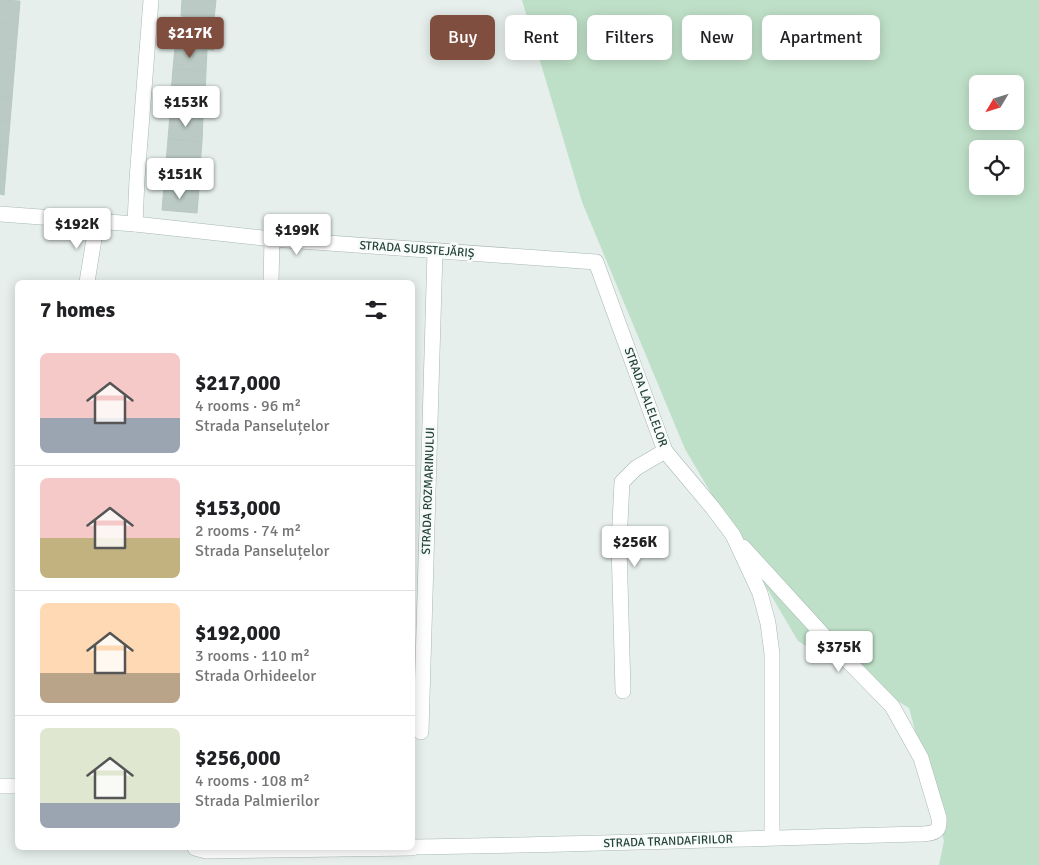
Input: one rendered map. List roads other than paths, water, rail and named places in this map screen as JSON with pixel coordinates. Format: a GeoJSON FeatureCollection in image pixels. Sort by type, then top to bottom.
{"type":"FeatureCollection","features":[{"type":"Feature","properties":{"kind":"street"},"geometry":{"type":"LineString","coordinates":[[135,224],[151,0]]}},
{"type":"Feature","properties":{"kind":"street","name":"STRADA SUBSTEJĂRIȘ"},"geometry":{"type":"LineString","coordinates":[[0,214],[135,224],[272,239],[596,262]]}},
{"type":"Feature","properties":{"kind":"street"},"geometry":{"type":"LineString","coordinates":[[87,280],[97,222]]}},
{"type":"Feature","properties":{"kind":"street"},"geometry":{"type":"LineString","coordinates":[[271,280],[272,239]]}},
{"type":"Feature","properties":{"kind":"street","name":"STRADA ROZMARINULUI"},"geometry":{"type":"LineString","coordinates":[[421,732],[435,251]]}},
{"type":"Feature","properties":{"kind":"street","name":"STRADA LALELELOR"},"geometry":{"type":"LineString","coordinates":[[596,262],[665,451],[733,535],[760,593],[768,623],[772,654],[772,837]]}},
{"type":"Feature","properties":{"kind":"street"},"geometry":{"type":"LineString","coordinates":[[623,691],[619,544],[622,482],[636,468],[665,451]]}},
{"type":"Feature","properties":{"kind":"street","name":"STRADA TRANDAFIRILOR"},"geometry":{"type":"LineString","coordinates":[[415,848],[923,834],[932,833],[937,830],[939,818],[921,758],[892,706],[836,649],[733,535]]}},
{"type":"Feature","properties":{"kind":"street"},"geometry":{"type":"LineString","coordinates":[[0,786],[15,786]]}}]}
